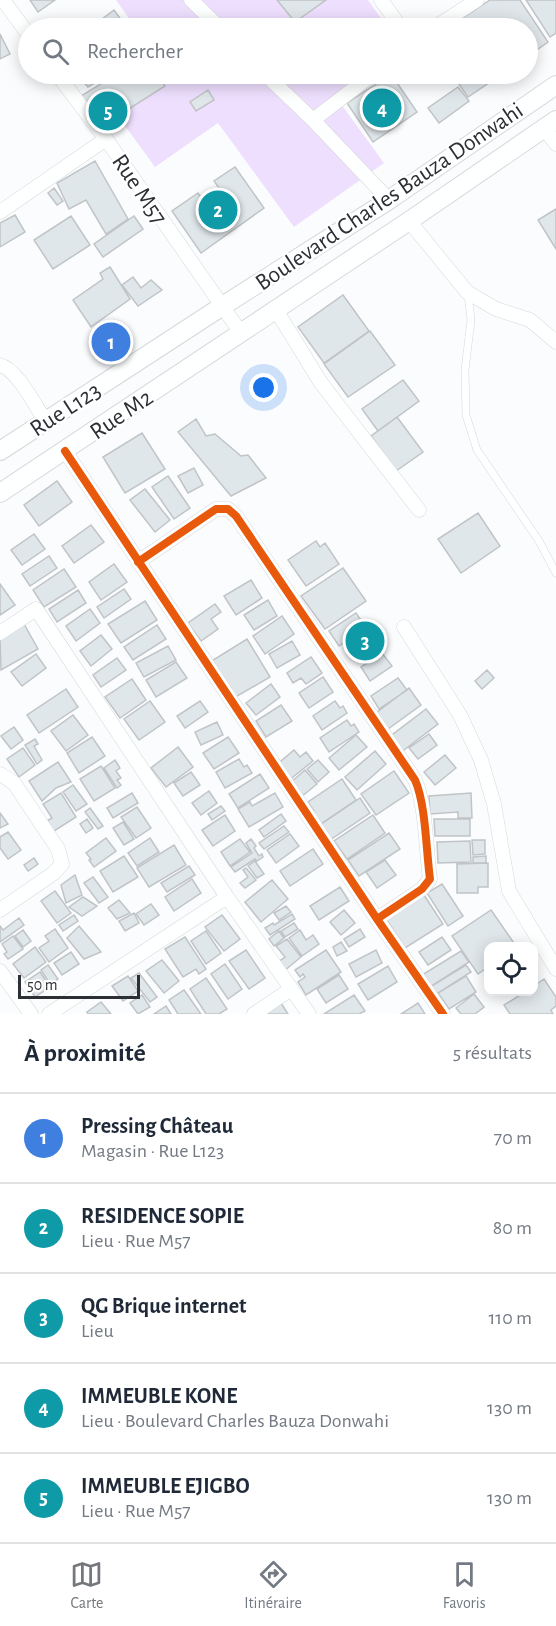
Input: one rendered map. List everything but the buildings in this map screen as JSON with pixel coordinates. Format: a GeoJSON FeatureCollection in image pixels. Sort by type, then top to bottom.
{"type":"FeatureCollection","features":[{"type":"Feature","properties":{"kind":"main road","name":"Boulevard Charles Bauza Donwahi"},"geometry":{"type":"LineString","coordinates":[[221,307],[389,200],[556,85]]}},
{"type":"Feature","properties":{"kind":"main road","name":"Boulevard Charles Bauza Donwahi"},"geometry":{"type":"LineString","coordinates":[[241,333],[550,124]]}},
{"type":"Feature","properties":{"kind":"main road","name":"Rue L123"},"geometry":{"type":"LineString","coordinates":[[0,452],[221,307]]}},
{"type":"Feature","properties":{"kind":"main road","name":"Rue M2"},"geometry":{"type":"LineString","coordinates":[[0,494],[241,333]]}},
{"type":"Feature","properties":{"kind":"street"},"geometry":{"type":"LineString","coordinates":[[3,0],[18,20]]}},
{"type":"Feature","properties":{"kind":"street"},"geometry":{"type":"LineString","coordinates":[[191,0],[210,18]]}},
{"type":"Feature","properties":{"kind":"street"},"geometry":{"type":"LineString","coordinates":[[381,0],[394,18]]}},
{"type":"Feature","properties":{"kind":"street"},"geometry":{"type":"LineString","coordinates":[[449,18],[477,0]]}},
{"type":"Feature","properties":{"kind":"street","name":"Rue M57"},"geometry":{"type":"LineString","coordinates":[[65,84],[106,139],[241,333]]}},
{"type":"Feature","properties":{"kind":"street"},"geometry":{"type":"LineString","coordinates":[[276,84],[389,200]]}},
{"type":"Feature","properties":{"kind":"street"},"geometry":{"type":"LineString","coordinates":[[313,120],[360,84]]}},
{"type":"Feature","properties":{"kind":"street"},"geometry":{"type":"LineString","coordinates":[[550,124],[556,144]]}},
{"type":"Feature","properties":{"kind":"street"},"geometry":{"type":"LineString","coordinates":[[0,212],[106,139]]}},
{"type":"Feature","properties":{"kind":"street"},"geometry":{"type":"LineString","coordinates":[[409,221],[467,292],[496,309],[530,320],[556,342]]}},
{"type":"Feature","properties":{"kind":"street"},"geometry":{"type":"LineString","coordinates":[[276,310],[321,383],[419,510]]}},
{"type":"Feature","properties":{"kind":"street"},"geometry":{"type":"LineString","coordinates":[[0,365],[15,374],[46,422]]}},
{"type":"Feature","properties":{"kind":"street"},"geometry":{"type":"LineString","coordinates":[[65,451],[377,919],[443,1014]]}},
{"type":"Feature","properties":{"kind":"street"},"geometry":{"type":"LineString","coordinates":[[138,562],[216,509],[228,509],[243,526],[415,780],[422,803],[430,879],[422,889],[377,919]]}},
{"type":"Feature","properties":{"kind":"street"},"geometry":{"type":"LineString","coordinates":[[0,633],[36,609],[227,897],[309,1014]]}},
{"type":"Feature","properties":{"kind":"street"},"geometry":{"type":"LineString","coordinates":[[404,627],[460,715],[481,760],[494,804],[509,891],[556,969]]}},
{"type":"Feature","properties":{"kind":"street"},"geometry":{"type":"LineString","coordinates":[[0,774],[14,783],[58,849],[62,864],[54,873],[0,910]]}},
{"type":"Feature","properties":{"kind":"street"},"geometry":{"type":"LineString","coordinates":[[49,1014],[227,897]]}},
{"type":"Feature","properties":{"kind":"street"},"geometry":{"type":"LineString","coordinates":[[0,970],[31,1014]]}},
{"type":"Feature","properties":{"kind":"street"},"geometry":{"type":"LineString","coordinates":[[254,1014],[291,989]]}},
{"type":"Feature","properties":{"kind":"lane"},"geometry":{"type":"LineString","coordinates":[[467,292],[471,320],[465,370],[466,415],[477,450],[539,541],[556,573]]}},
{"type":"Feature","properties":{"kind":"shaded area"},"geometry":{"type":"Polygon","coordinates":[[[116,0],[368,0],[381,18],[129,18],[116,0]]]}},
{"type":"Feature","properties":{"kind":"shaded area"},"geometry":{"type":"Polygon","coordinates":[[[107,84],[369,84],[341,104],[384,163],[294,227],[218,123],[155,167],[99,90],[107,84]]]}},
{"type":"Feature","properties":{"kind":"cycle path"},"geometry":{"type":"LineString","coordinates":[[65,451],[377,919],[443,1014]]}},
{"type":"Feature","properties":{"kind":"cycle path"},"geometry":{"type":"LineString","coordinates":[[138,562],[216,509],[228,509],[236,516],[415,780],[424,815],[430,879],[422,889],[377,919]]}},
{"type":"Feature","properties":{"kind":"place","name":"IMMEUBLE KONE"},"geometry":{"type":"Point","coordinates":[382,108]}},
{"type":"Feature","properties":{"kind":"place","name":"IMMEUBLE EJIGBO"},"geometry":{"type":"Point","coordinates":[108,111]}},
{"type":"Feature","properties":{"kind":"place","name":"RESIDENCE SOPIE"},"geometry":{"type":"Point","coordinates":[218,210]}},
{"type":"Feature","properties":{"kind":"place","name":"Pressing Château"},"geometry":{"type":"Point","coordinates":[111,342]}},
{"type":"Feature","properties":{"kind":"place","name":"QG Brique internet"},"geometry":{"type":"Point","coordinates":[365,641]}}]}
